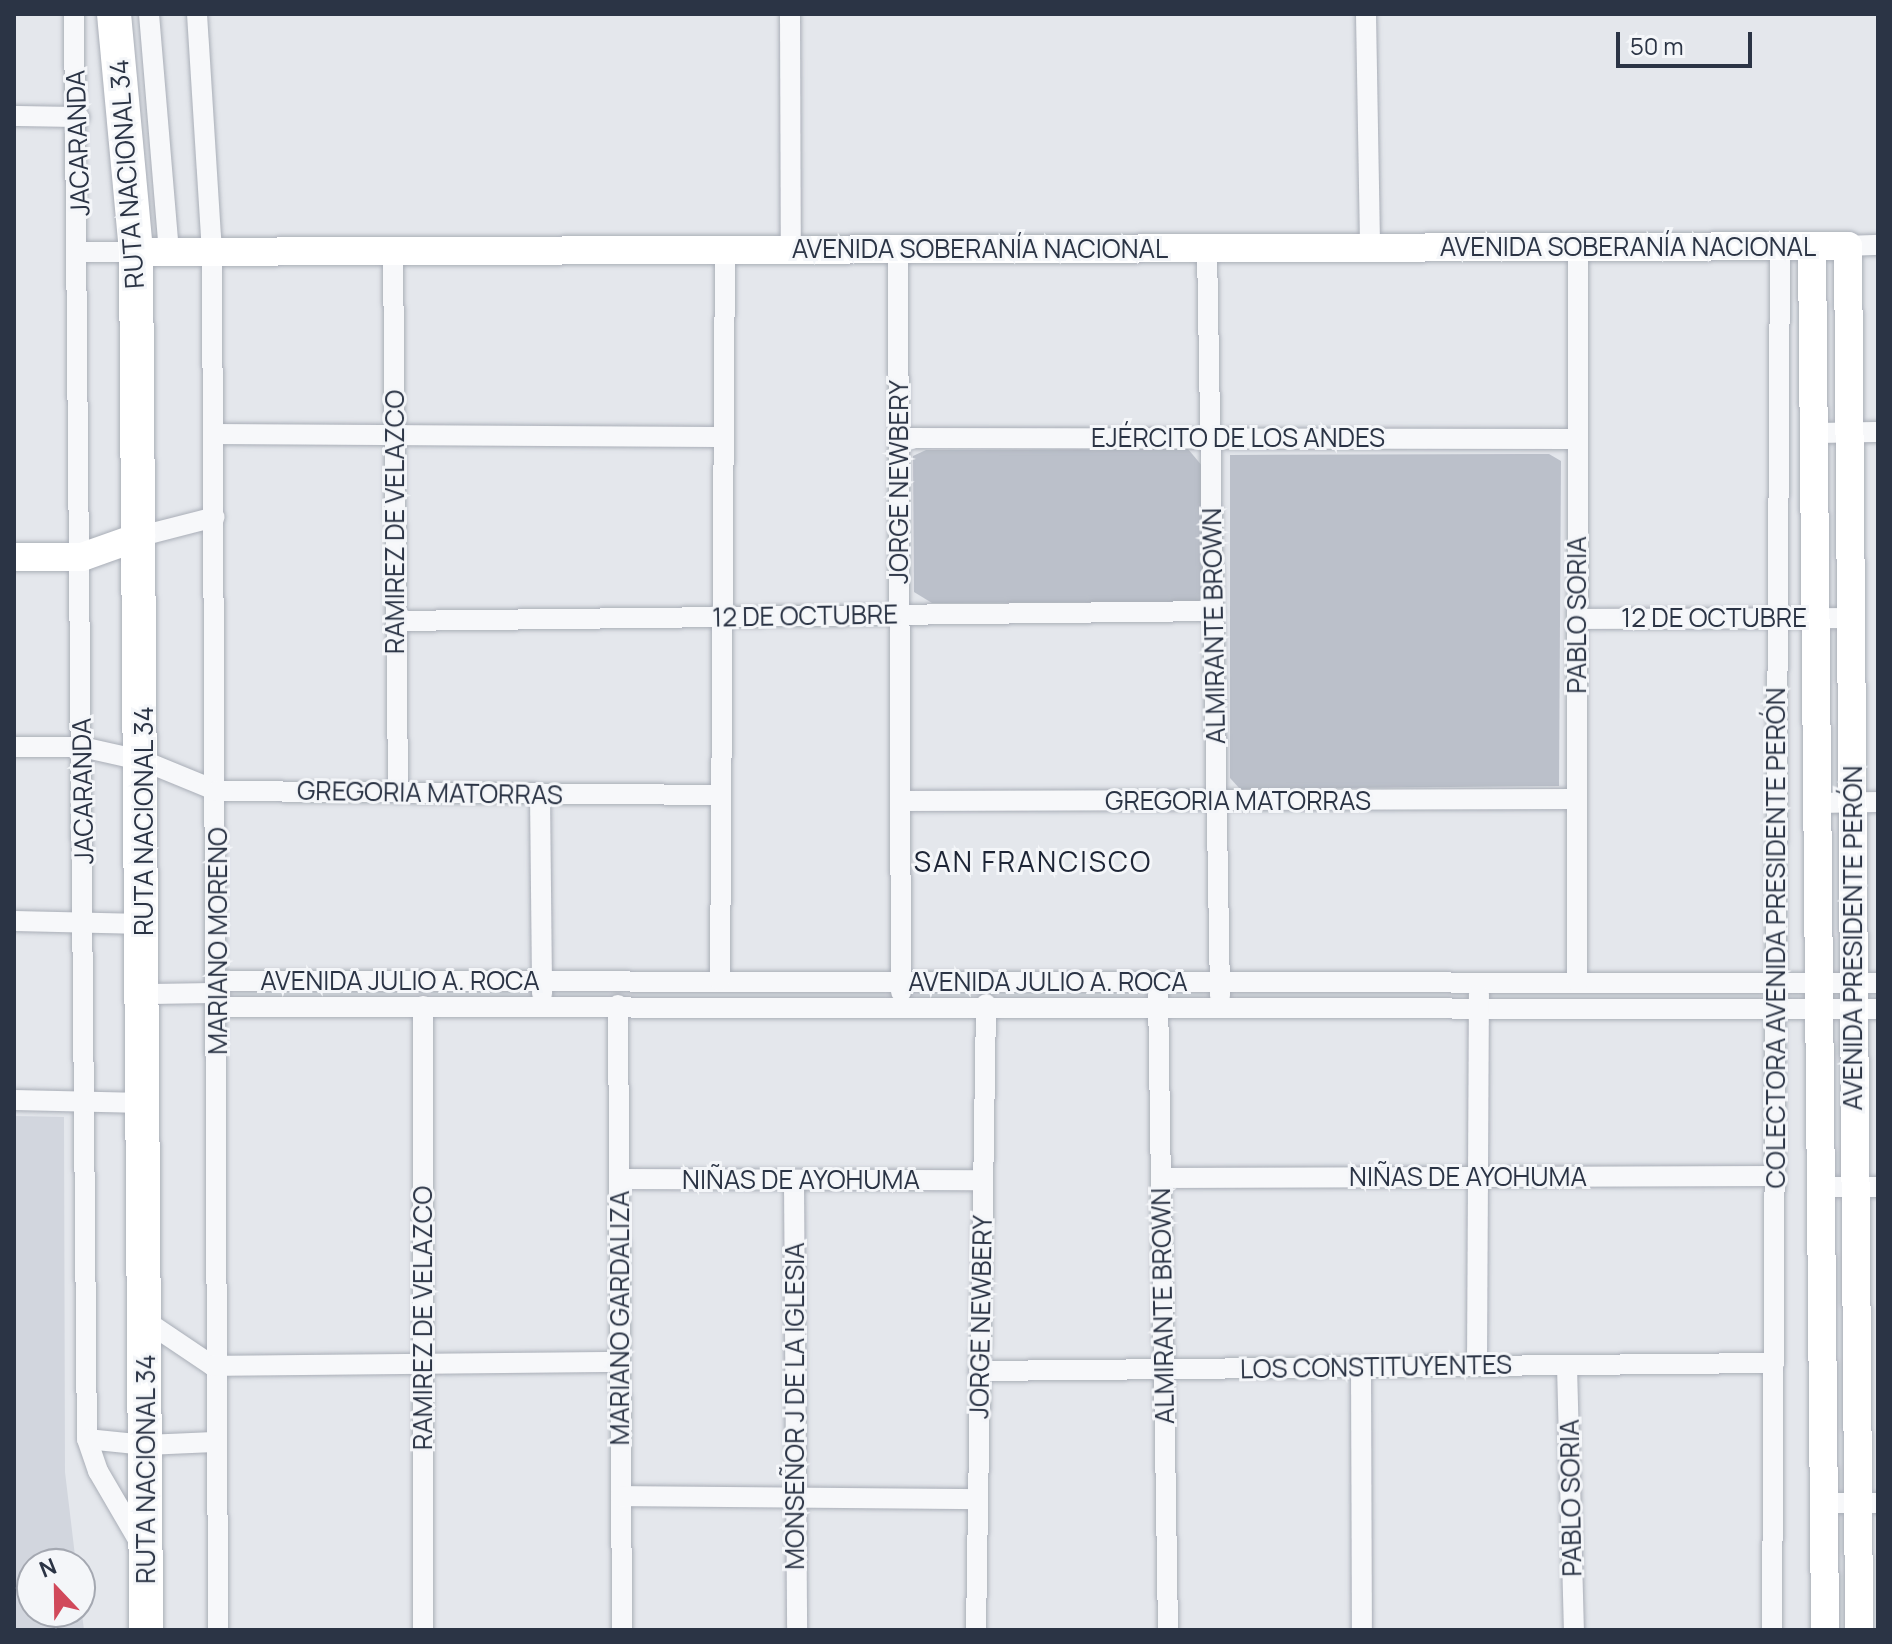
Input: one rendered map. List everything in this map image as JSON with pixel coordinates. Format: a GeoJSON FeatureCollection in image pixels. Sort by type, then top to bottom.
{"type":"FeatureCollection","features":[{"type":"Feature","properties":{"kind":"highway","name":"RUTA NACIONAL 34"},"geometry":{"type":"LineString","coordinates":[[114,14],[152,252],[141,536],[146,1630]]}},
{"type":"Feature","properties":{"kind":"street","name":"JACARANDA"},"geometry":{"type":"LineString","coordinates":[[74,14],[81,252],[82,1100],[87,1439],[98,1471],[146,1553]]}},
{"type":"Feature","properties":{"kind":"street"},"geometry":{"type":"LineString","coordinates":[[149,14],[152,252]]}},
{"type":"Feature","properties":{"kind":"street","name":"MARIANO MORENO"},"geometry":{"type":"LineString","coordinates":[[197,14],[212,251],[219,994],[213,1366],[218,1630]]}},
{"type":"Feature","properties":{"kind":"street"},"geometry":{"type":"LineString","coordinates":[[790,14],[791,249]]}},
{"type":"Feature","properties":{"kind":"street"},"geometry":{"type":"LineString","coordinates":[[1366,14],[1370,247]]}},
{"type":"Feature","properties":{"kind":"street"},"geometry":{"type":"LineString","coordinates":[[14,116],[79,117]]}},
{"type":"Feature","properties":{"kind":"street","name":"AVENIDA SOBERANÍA NACIONAL"},"geometry":{"type":"LineString","coordinates":[[81,252],[1878,245]]}},
{"type":"Feature","properties":{"kind":"street","name":"COLECTORA AVENIDA PRESIDENTE PERÓN"},"geometry":{"type":"LineString","coordinates":[[1772,1630],[1780,246]]}},
{"type":"Feature","properties":{"kind":"street","name":"AVENIDA PRESIDENTE PERÓN"},"geometry":{"type":"LineString","coordinates":[[1812,246],[1825,1630]]}},
{"type":"Feature","properties":{"kind":"street","name":"AVENIDA PRESIDENTE PERÓN"},"geometry":{"type":"LineString","coordinates":[[1848,246],[1851,618],[1865,802],[1868,1503],[1860,1630]]}},
{"type":"Feature","properties":{"kind":"street","name":"PABLO SORIA"},"geometry":{"type":"LineString","coordinates":[[1577,982],[1578,247]]}},
{"type":"Feature","properties":{"kind":"street","name":"ALMIRANTE BROWN"},"geometry":{"type":"LineString","coordinates":[[1207,248],[1220,1005]]}},
{"type":"Feature","properties":{"kind":"street","name":"JORGE NEWBERY"},"geometry":{"type":"LineString","coordinates":[[898,249],[902,1004]]}},
{"type":"Feature","properties":{"kind":"street"},"geometry":{"type":"LineString","coordinates":[[720,981],[725,250]]}},
{"type":"Feature","properties":{"kind":"street","name":"RAMIREZ DE VELAZCO"},"geometry":{"type":"LineString","coordinates":[[393,251],[398,793]]}},
{"type":"Feature","properties":{"kind":"street"},"geometry":{"type":"LineString","coordinates":[[1814,433],[1878,432]]}},
{"type":"Feature","properties":{"kind":"street"},"geometry":{"type":"LineString","coordinates":[[213,434],[724,437]]}},
{"type":"Feature","properties":{"kind":"street","name":"EJÉRCITO DE LOS ANDES"},"geometry":{"type":"LineString","coordinates":[[899,438],[1577,439]]}},
{"type":"Feature","properties":{"kind":"street"},"geometry":{"type":"LineString","coordinates":[[14,557],[82,557],[141,536],[215,517]]}},
{"type":"Feature","properties":{"kind":"street","name":"12 DE OCTUBRE"},"geometry":{"type":"LineString","coordinates":[[396,621],[1214,611]]}},
{"type":"Feature","properties":{"kind":"street","name":"12 DE OCTUBRE"},"geometry":{"type":"LineString","coordinates":[[1577,619],[1851,618]]}},
{"type":"Feature","properties":{"kind":"street","name":"GREGORIA MATORRAS"},"geometry":{"type":"LineString","coordinates":[[14,747],[82,747],[144,761],[217,791],[721,795]]}},
{"type":"Feature","properties":{"kind":"street"},"geometry":{"type":"LineString","coordinates":[[540,794],[542,1005]]}},
{"type":"Feature","properties":{"kind":"street","name":"GREGORIA MATORRAS"},"geometry":{"type":"LineString","coordinates":[[900,801],[1577,799]]}},
{"type":"Feature","properties":{"kind":"street"},"geometry":{"type":"LineString","coordinates":[[1817,803],[1865,802]]}},
{"type":"Feature","properties":{"kind":"street"},"geometry":{"type":"LineString","coordinates":[[14,921],[145,924]]}},
{"type":"Feature","properties":{"kind":"street","name":"AVENIDA JULIO A. ROCA"},"geometry":{"type":"LineString","coordinates":[[219,994],[542,981],[1577,982],[1776,983],[1819,996],[1866,996]]}},
{"type":"Feature","properties":{"kind":"street","name":"ALMIRANTE BROWN"},"geometry":{"type":"LineString","coordinates":[[1158,982],[1168,1630]]}},
{"type":"Feature","properties":{"kind":"street"},"geometry":{"type":"LineString","coordinates":[[1477,1366],[1479,982]]}},
{"type":"Feature","properties":{"kind":"street"},"geometry":{"type":"LineString","coordinates":[[145,994],[219,994]]}},
{"type":"Feature","properties":{"kind":"street","name":"AVENIDA JULIO A. ROCA"},"geometry":{"type":"LineString","coordinates":[[219,994],[423,1006],[986,1004],[1776,1009],[1819,996]]}},
{"type":"Feature","properties":{"kind":"street","name":"JORGE NEWBERY"},"geometry":{"type":"LineString","coordinates":[[976,1630],[986,1004]]}},
{"type":"Feature","properties":{"kind":"street","name":"MARIANO GARDALIZA"},"geometry":{"type":"LineString","coordinates":[[618,1005],[622,1630]]}},
{"type":"Feature","properties":{"kind":"street","name":"RAMIREZ DE VELAZCO"},"geometry":{"type":"LineString","coordinates":[[423,1006],[423,1630]]}},
{"type":"Feature","properties":{"kind":"street"},"geometry":{"type":"LineString","coordinates":[[14,1100],[145,1103]]}},
{"type":"Feature","properties":{"kind":"street","name":"NIÑAS DE AYOHUMA"},"geometry":{"type":"LineString","coordinates":[[1161,1178],[1775,1176]]}},
{"type":"Feature","properties":{"kind":"street","name":"NIÑAS DE AYOHUMA"},"geometry":{"type":"LineString","coordinates":[[619,1179],[794,1182],[983,1180]]}},
{"type":"Feature","properties":{"kind":"street","name":"MONSEÑOR J DE LA IGLESIA"},"geometry":{"type":"LineString","coordinates":[[794,1182],[797,1630]]}},
{"type":"Feature","properties":{"kind":"street"},"geometry":{"type":"LineString","coordinates":[[1820,1187],[1867,1187]]}},
{"type":"Feature","properties":{"kind":"street"},"geometry":{"type":"LineString","coordinates":[[146,1321],[213,1366],[620,1362]]}},
{"type":"Feature","properties":{"kind":"street","name":"LOS CONSTITUYENTES"},"geometry":{"type":"LineString","coordinates":[[979,1371],[1774,1363]]}},
{"type":"Feature","properties":{"kind":"street","name":"PABLO SORIA"},"geometry":{"type":"LineString","coordinates":[[1567,1366],[1574,1630]]}},
{"type":"Feature","properties":{"kind":"street"},"geometry":{"type":"LineString","coordinates":[[1361,1367],[1362,1630]]}},
{"type":"Feature","properties":{"kind":"street"},"geometry":{"type":"LineString","coordinates":[[87,1439],[146,1445],[214,1442]]}},
{"type":"Feature","properties":{"kind":"street"},"geometry":{"type":"LineString","coordinates":[[621,1496],[796,1494],[978,1499]]}},
{"type":"Feature","properties":{"kind":"street"},"geometry":{"type":"LineString","coordinates":[[1823,1503],[1868,1503]]}},
{"type":"Feature","properties":{"kind":"street"},"geometry":{"type":"LineString","coordinates":[[1860,1630],[1878,1629]]}},
{"type":"Feature","properties":{"kind":"shaded area"},"geometry":{"type":"Polygon","coordinates":[[[14,1116],[64,1117],[65,1472],[74,1548],[16,1548],[16,1628],[84,1630],[14,1630],[14,1116]]]}},
{"type":"Feature","properties":{"kind":"building"},"geometry":{"type":"Polygon","coordinates":[[[1188,449],[1203,467],[1205,595],[1198,602],[932,603],[914,592],[913,456],[926,450],[1188,449]]]}},
{"type":"Feature","properties":{"kind":"building"},"geometry":{"type":"Polygon","coordinates":[[[1549,454],[1561,461],[1559,786],[1240,789],[1230,778],[1230,455],[1549,454]]]}},
{"type":"Feature","properties":{"kind":"district","name":"SAN FRANCISCO"},"geometry":{"type":"Point","coordinates":[1033,861]}}]}
